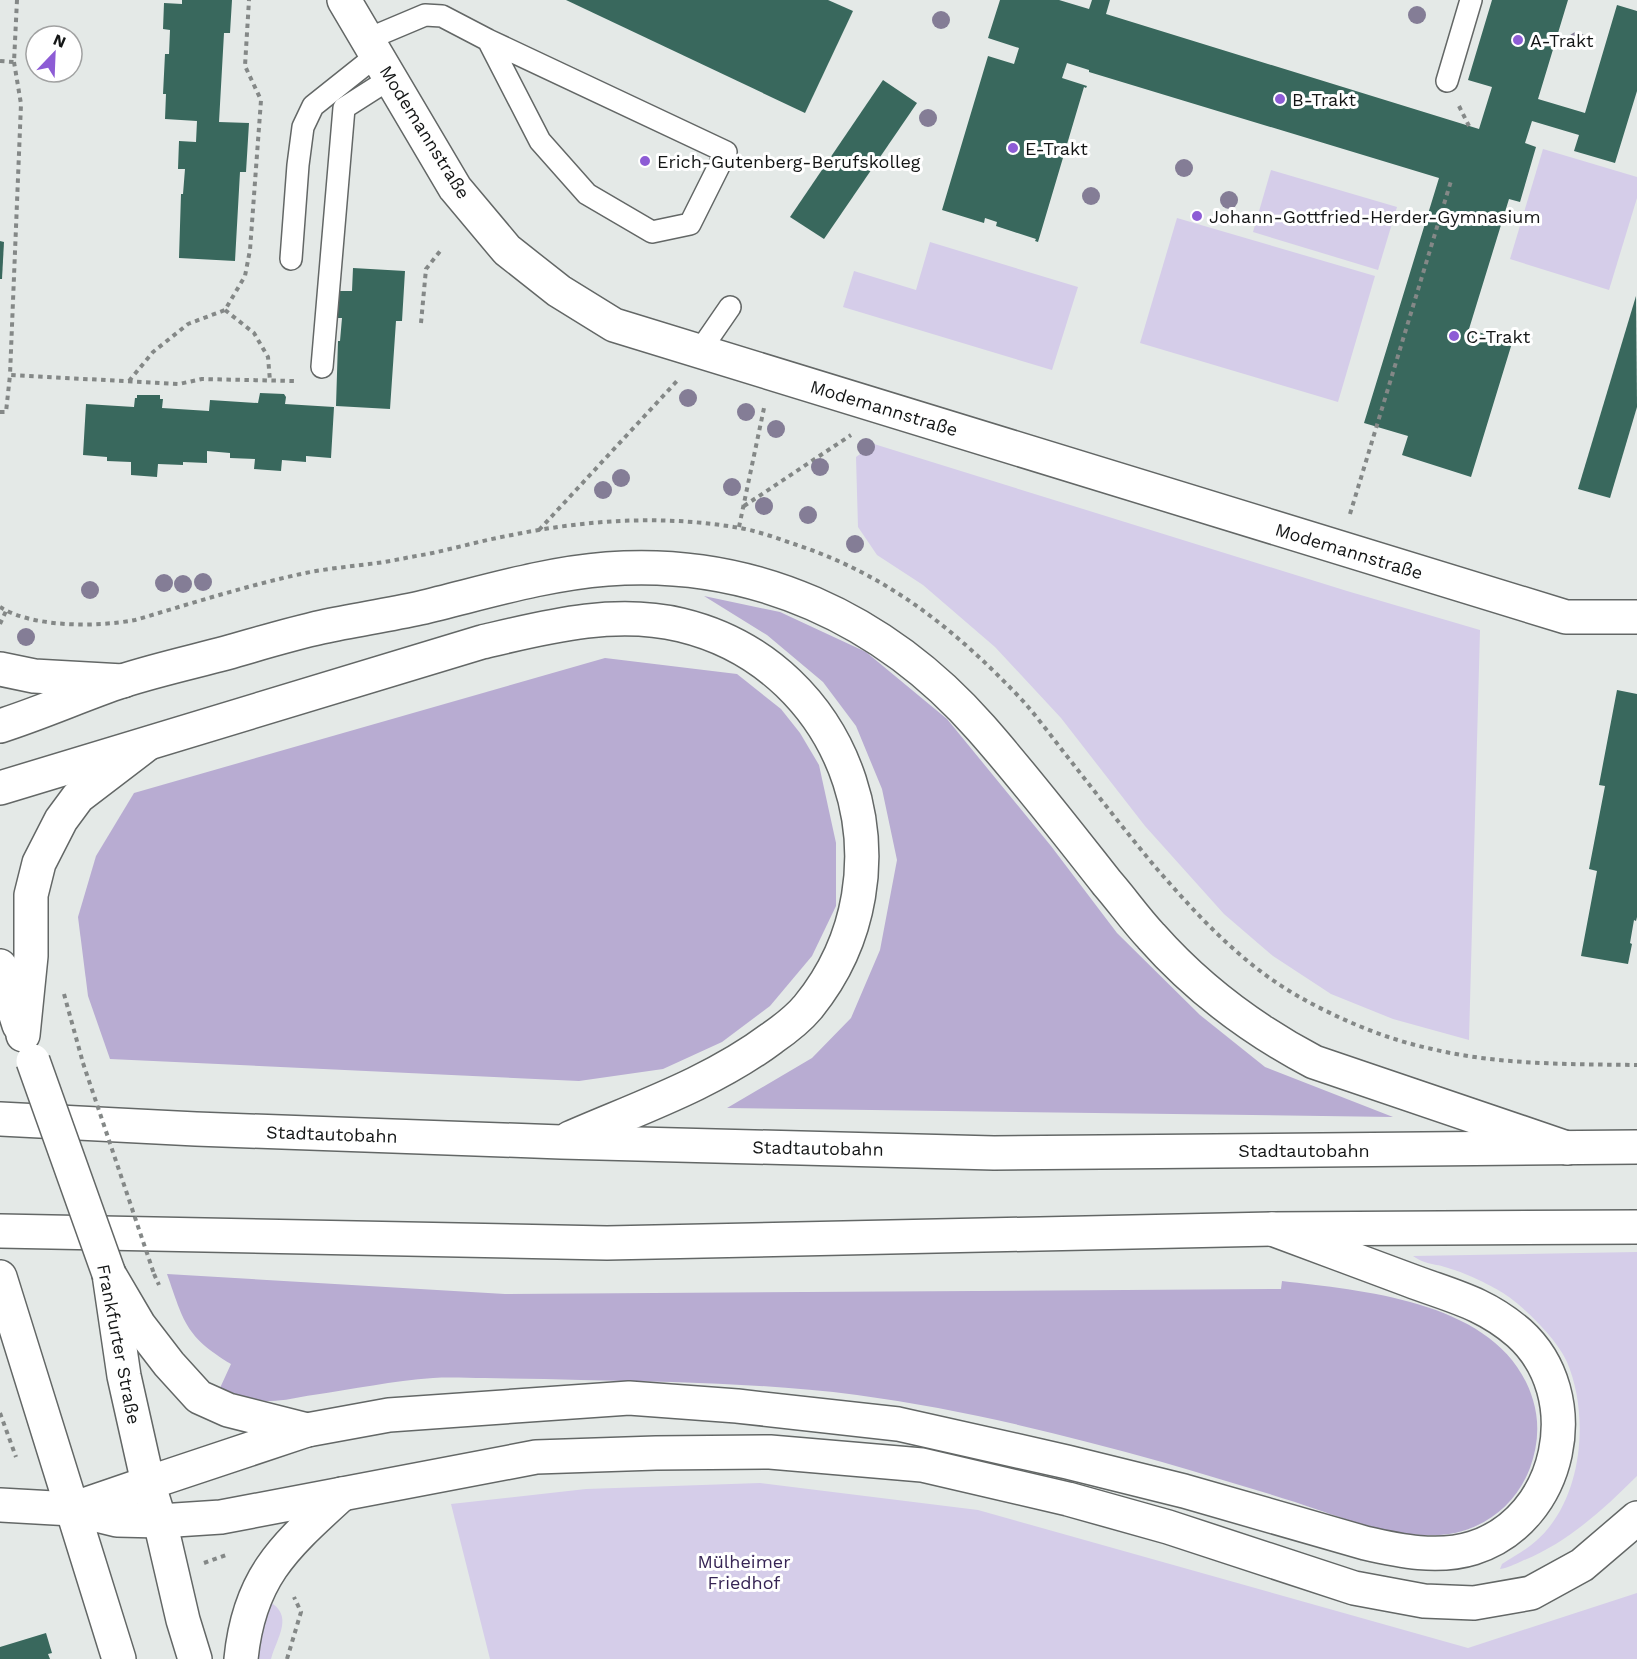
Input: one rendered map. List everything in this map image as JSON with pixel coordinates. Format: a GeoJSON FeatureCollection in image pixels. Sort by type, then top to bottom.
{"type":"FeatureCollection","features":[{"type":"Feature","properties":{"kind":"main road","name":"Modemannstraße"},"geometry":{"type":"LineString","coordinates":[[344,0],[455,188],[507,250],[559,291],[614,325],[1566,618],[1637,617]]}},
{"type":"Feature","properties":{"kind":"main road"},"geometry":{"type":"LineString","coordinates":[[0,726],[123,681],[319,627],[422,607],[541,578],[640,568],[672,570],[748,581],[811,602],[869,631],[908,659],[944,690],[1010,762],[1151,937],[1239,1017],[1275,1041],[1314,1062],[1567,1148]]}},
{"type":"Feature","properties":{"kind":"main road"},"geometry":{"type":"LineString","coordinates":[[0,788],[482,642],[546,627],[608,619],[645,620],[681,625],[717,637],[749,653],[791,685],[807,702],[834,742],[845,766],[860,823],[862,873],[849,936],[837,963],[807,1008],[790,1026],[758,1049],[724,1071],[561,1142]]}},
{"type":"Feature","properties":{"kind":"main road"},"geometry":{"type":"LineString","coordinates":[[0,669],[34,676],[123,681]]}},
{"type":"Feature","properties":{"kind":"main road"},"geometry":{"type":"LineString","coordinates":[[28,1048],[31,895],[42,856],[61,820],[78,797],[146,745]]}},
{"type":"Feature","properties":{"kind":"main road","name":"Frankfurter Straße"},"geometry":{"type":"LineString","coordinates":[[0,966],[109,1274],[124,1376],[148,1483],[195,1659]]}},
{"type":"Feature","properties":{"kind":"main road","name":"Stadtautobahn"},"geometry":{"type":"LineString","coordinates":[[0,1119],[196,1129],[561,1142],[994,1153],[1637,1147]]}},
{"type":"Feature","properties":{"kind":"main road"},"geometry":{"type":"LineString","coordinates":[[0,1232],[607,1243],[1272,1229],[1637,1227]]}},
{"type":"Feature","properties":{"kind":"main road"},"geometry":{"type":"LineString","coordinates":[[72,1509],[307,1430],[389,1416],[629,1398],[726,1405],[898,1424],[1184,1491],[1396,1550],[1428,1554],[1465,1550],[1490,1541],[1516,1525],[1532,1509],[1543,1492],[1556,1457],[1558,1442],[1559,1429],[1554,1390],[1549,1376],[1533,1349],[1520,1334],[1503,1321],[1472,1303],[1272,1229]]}},
{"type":"Feature","properties":{"kind":"main road"},"geometry":{"type":"LineString","coordinates":[[109,1274],[139,1325],[169,1364],[199,1397],[228,1410],[307,1430]]}},
{"type":"Feature","properties":{"kind":"main road"},"geometry":{"type":"LineString","coordinates":[[0,1277],[119,1659]]}},
{"type":"Feature","properties":{"kind":"main road"},"geometry":{"type":"LineString","coordinates":[[0,1505],[72,1509],[117,1520],[160,1521],[221,1517],[536,1457],[770,1452],[922,1465],[1068,1499],[1168,1527],[1354,1588],[1424,1601],[1474,1603],[1531,1593],[1582,1565],[1637,1518]]}},
{"type":"Feature","properties":{"kind":"main road"},"geometry":{"type":"LineString","coordinates":[[241,1659],[244,1630],[252,1601],[267,1573],[296,1537],[342,1494]]}},
{"type":"Feature","properties":{"kind":"lane"},"geometry":{"type":"LineString","coordinates":[[1447,81],[1471,0]]}},
{"type":"Feature","properties":{"kind":"lane"},"geometry":{"type":"LineString","coordinates":[[291,259],[303,128],[313,106],[379,57],[425,15],[442,16],[726,152],[690,224],[652,232],[587,194],[540,141],[488,40]]}},
{"type":"Feature","properties":{"kind":"lane"},"geometry":{"type":"LineString","coordinates":[[322,367],[344,108],[379,57]]}},
{"type":"Feature","properties":{"kind":"lane"},"geometry":{"type":"LineString","coordinates":[[699,352],[730,307]]}},
{"type":"Feature","properties":{"kind":"path"},"geometry":{"type":"LineString","coordinates":[[0,412],[6,412],[10,375],[21,104],[14,62],[18,0]]}},
{"type":"Feature","properties":{"kind":"path"},"geometry":{"type":"LineString","coordinates":[[128,382],[153,352],[188,324],[225,310],[245,276],[250,250],[261,100],[245,66],[249,0]]}},
{"type":"Feature","properties":{"kind":"path"},"geometry":{"type":"LineString","coordinates":[[0,61],[14,62]]}},
{"type":"Feature","properties":{"kind":"path"},"geometry":{"type":"LineString","coordinates":[[1460,108],[1469,126]]}},
{"type":"Feature","properties":{"kind":"path"},"geometry":{"type":"LineString","coordinates":[[1360,483],[1451,181]]}},
{"type":"Feature","properties":{"kind":"path"},"geometry":{"type":"LineString","coordinates":[[421,323],[426,269],[441,250]]}},
{"type":"Feature","properties":{"kind":"path"},"geometry":{"type":"LineString","coordinates":[[225,310],[254,333],[268,357],[270,381]]}},
{"type":"Feature","properties":{"kind":"path"},"geometry":{"type":"LineString","coordinates":[[539,530],[673,386],[699,352]]}},
{"type":"Feature","properties":{"kind":"path"},"geometry":{"type":"LineString","coordinates":[[739,527],[771,373]]}},
{"type":"Feature","properties":{"kind":"path"},"geometry":{"type":"LineString","coordinates":[[10,375],[179,384],[202,379],[294,381]]}},
{"type":"Feature","properties":{"kind":"path"},"geometry":{"type":"LineString","coordinates":[[744,506],[889,410]]}},
{"type":"Feature","properties":{"kind":"path"},"geometry":{"type":"LineString","coordinates":[[0,607],[6,611],[0,624]]}},
{"type":"Feature","properties":{"kind":"path"},"geometry":{"type":"LineString","coordinates":[[83,1063],[154,1274]]}},
{"type":"Feature","properties":{"kind":"green space"},"geometry":{"type":"Polygon","coordinates":[[[1543,149],[1637,177],[1637,198],[1609,290],[1510,259],[1543,149]]]}},
{"type":"Feature","properties":{"kind":"green space"},"geometry":{"type":"Polygon","coordinates":[[[1271,170],[1397,207],[1378,270],[1253,232],[1271,170]]]}},
{"type":"Feature","properties":{"kind":"green space"},"geometry":{"type":"Polygon","coordinates":[[[1177,218],[1375,276],[1338,402],[1140,343],[1177,218]]]}},
{"type":"Feature","properties":{"kind":"green space"},"geometry":{"type":"Polygon","coordinates":[[[930,242],[1078,287],[1052,370],[843,307],[854,271],[916,290],[930,242]]]}},
{"type":"Feature","properties":{"kind":"green space"},"geometry":{"type":"Polygon","coordinates":[[[874,444],[1480,630],[1469,1040],[1393,1019],[1331,994],[1273,956],[1224,914],[1145,826],[1061,718],[995,647],[923,585],[877,555],[858,527],[856,457],[874,444]]]}},
{"type":"Feature","properties":{"kind":"green space"},"geometry":{"type":"Polygon","coordinates":[[[1637,1252],[1637,1476],[1598,1513],[1569,1535],[1538,1554],[1500,1569],[1502,1564],[1536,1541],[1552,1524],[1573,1481],[1580,1432],[1574,1384],[1567,1362],[1557,1345],[1533,1318],[1509,1297],[1473,1277],[1413,1256],[1637,1252]]]}},
{"type":"Feature","properties":{"kind":"green space","name":"Mülheimer Friedhof"},"geometry":{"type":"Polygon","coordinates":[[[760,1483],[978,1510],[1468,1648],[1637,1593],[1637,1659],[490,1659],[451,1504],[586,1489],[760,1483]]]}},
{"type":"Feature","properties":{"kind":"green space"},"geometry":{"type":"Polygon","coordinates":[[[268,1601],[281,1613],[282,1627],[271,1659],[254,1659],[268,1601]]]}},
{"type":"Feature","properties":{"kind":"shaded area"},"geometry":{"type":"Polygon","coordinates":[[[704,596],[780,612],[866,652],[947,719],[1051,846],[1117,933],[1200,1015],[1265,1067],[1393,1117],[727,1108],[812,1058],[851,1018],[880,950],[897,860],[882,789],[856,726],[823,682],[767,635],[704,596]]]}},
{"type":"Feature","properties":{"kind":"shaded area"},"geometry":{"type":"Polygon","coordinates":[[[605,658],[737,674],[781,709],[800,733],[819,765],[836,843],[836,906],[812,956],[770,1006],[722,1042],[663,1069],[579,1081],[110,1059],[88,996],[78,917],[96,856],[134,793],[605,658]]]}},
{"type":"Feature","properties":{"kind":"shaded area"},"geometry":{"type":"Polygon","coordinates":[[[167,1274],[505,1294],[1281,1289],[1282,1281],[1316,1285],[1391,1297],[1428,1308],[1463,1322],[1494,1341],[1517,1367],[1533,1400],[1537,1417],[1535,1451],[1530,1468],[1518,1491],[1491,1518],[1455,1533],[1415,1535],[1374,1527],[1162,1462],[1049,1432],[934,1407],[857,1395],[719,1384],[433,1378],[373,1385],[286,1400],[264,1401],[220,1388],[231,1364],[195,1336],[183,1316],[167,1274]]]}},
{"type":"Feature","properties":{"kind":"building"},"geometry":{"type":"Polygon","coordinates":[[[182,0],[232,0],[230,33],[224,33],[219,122],[249,123],[246,172],[240,172],[235,261],[179,258],[181,194],[183,194],[185,169],[178,169],[179,141],[196,142],[197,121],[165,119],[166,94],[163,94],[165,54],[169,54],[170,30],[163,29],[164,3],[182,4],[182,0]]]}},
{"type":"Feature","properties":{"kind":"building","name":"Erich-Gutenberg-Berufskolleg"},"geometry":{"type":"Polygon","coordinates":[[[566,0],[828,0],[853,11],[805,113],[566,0]]]}},
{"type":"Feature","properties":{"kind":"building"},"geometry":{"type":"Polygon","coordinates":[[[1000,0],[1059,0],[1089,9],[1092,0],[1110,0],[1106,14],[1479,129],[1492,87],[1468,80],[1492,0],[1568,0],[1538,99],[1585,113],[1617,5],[1637,11],[1637,91],[1615,163],[1574,151],[1579,135],[1532,121],[1525,143],[1536,147],[1520,202],[1509,199],[1469,329],[1512,343],[1471,477],[1402,455],[1408,436],[1364,423],[1439,178],[1089,72],[1089,70],[1067,63],[1062,78],[1087,86],[1084,87],[1038,242],[1035,241],[1036,239],[996,226],[997,222],[985,218],[984,223],[942,210],[988,56],[1014,64],[1019,48],[988,38],[1000,0]]]}},
{"type":"Feature","properties":{"kind":"building"},"geometry":{"type":"Polygon","coordinates":[[[883,80],[917,103],[824,239],[790,217],[883,80]]]}},
{"type":"Feature","properties":{"kind":"building"},"geometry":{"type":"Polygon","coordinates":[[[0,241],[4,242],[2,279],[0,279],[0,241]]]}},
{"type":"Feature","properties":{"kind":"building"},"geometry":{"type":"Polygon","coordinates":[[[353,268],[405,271],[402,321],[396,321],[390,409],[336,406],[338,341],[340,341],[342,318],[335,318],[336,291],[352,291],[353,268]]]}},
{"type":"Feature","properties":{"kind":"building"},"geometry":{"type":"Polygon","coordinates":[[[1636,296],[1637,407],[1610,498],[1578,489],[1636,296]]]}},
{"type":"Feature","properties":{"kind":"building"},"geometry":{"type":"Polygon","coordinates":[[[260,393],[284,394],[285,404],[334,407],[331,458],[306,456],[306,462],[282,460],[281,471],[254,469],[255,459],[230,458],[230,453],[207,451],[207,463],[158,464],[157,477],[131,475],[131,462],[107,461],[107,457],[83,455],[86,404],[134,407],[137,395],[160,395],[160,399],[163,399],[162,408],[209,411],[210,400],[258,403],[260,393]]]}},
{"type":"Feature","properties":{"kind":"building"},"geometry":{"type":"Polygon","coordinates":[[[1617,690],[1637,694],[1637,917],[1636,921],[1634,920],[1628,964],[1581,956],[1597,871],[1589,869],[1605,786],[1599,785],[1617,690]]]}},
{"type":"Feature","properties":{"kind":"building"},"geometry":{"type":"Polygon","coordinates":[[[46,1633],[52,1653],[48,1654],[50,1659],[0,1659],[0,1647],[46,1633]]]}},
{"type":"Feature","properties":{"kind":"place","name":"A-Trakt"},"geometry":{"type":"Point","coordinates":[1518,40]}},
{"type":"Feature","properties":{"kind":"place","name":"B-Trakt"},"geometry":{"type":"Point","coordinates":[1280,99]}},
{"type":"Feature","properties":{"kind":"place","name":"E-Trakt"},"geometry":{"type":"Point","coordinates":[1013,148]}},
{"type":"Feature","properties":{"kind":"place","name":"Erich-Gutenberg-Berufskolleg"},"geometry":{"type":"Point","coordinates":[645,161]}},
{"type":"Feature","properties":{"kind":"place","name":"Johann-Gottfried-Herder-Gymnasium"},"geometry":{"type":"Point","coordinates":[1197,216]}},
{"type":"Feature","properties":{"kind":"place","name":"C-Trakt"},"geometry":{"type":"Point","coordinates":[1454,336]}}]}
